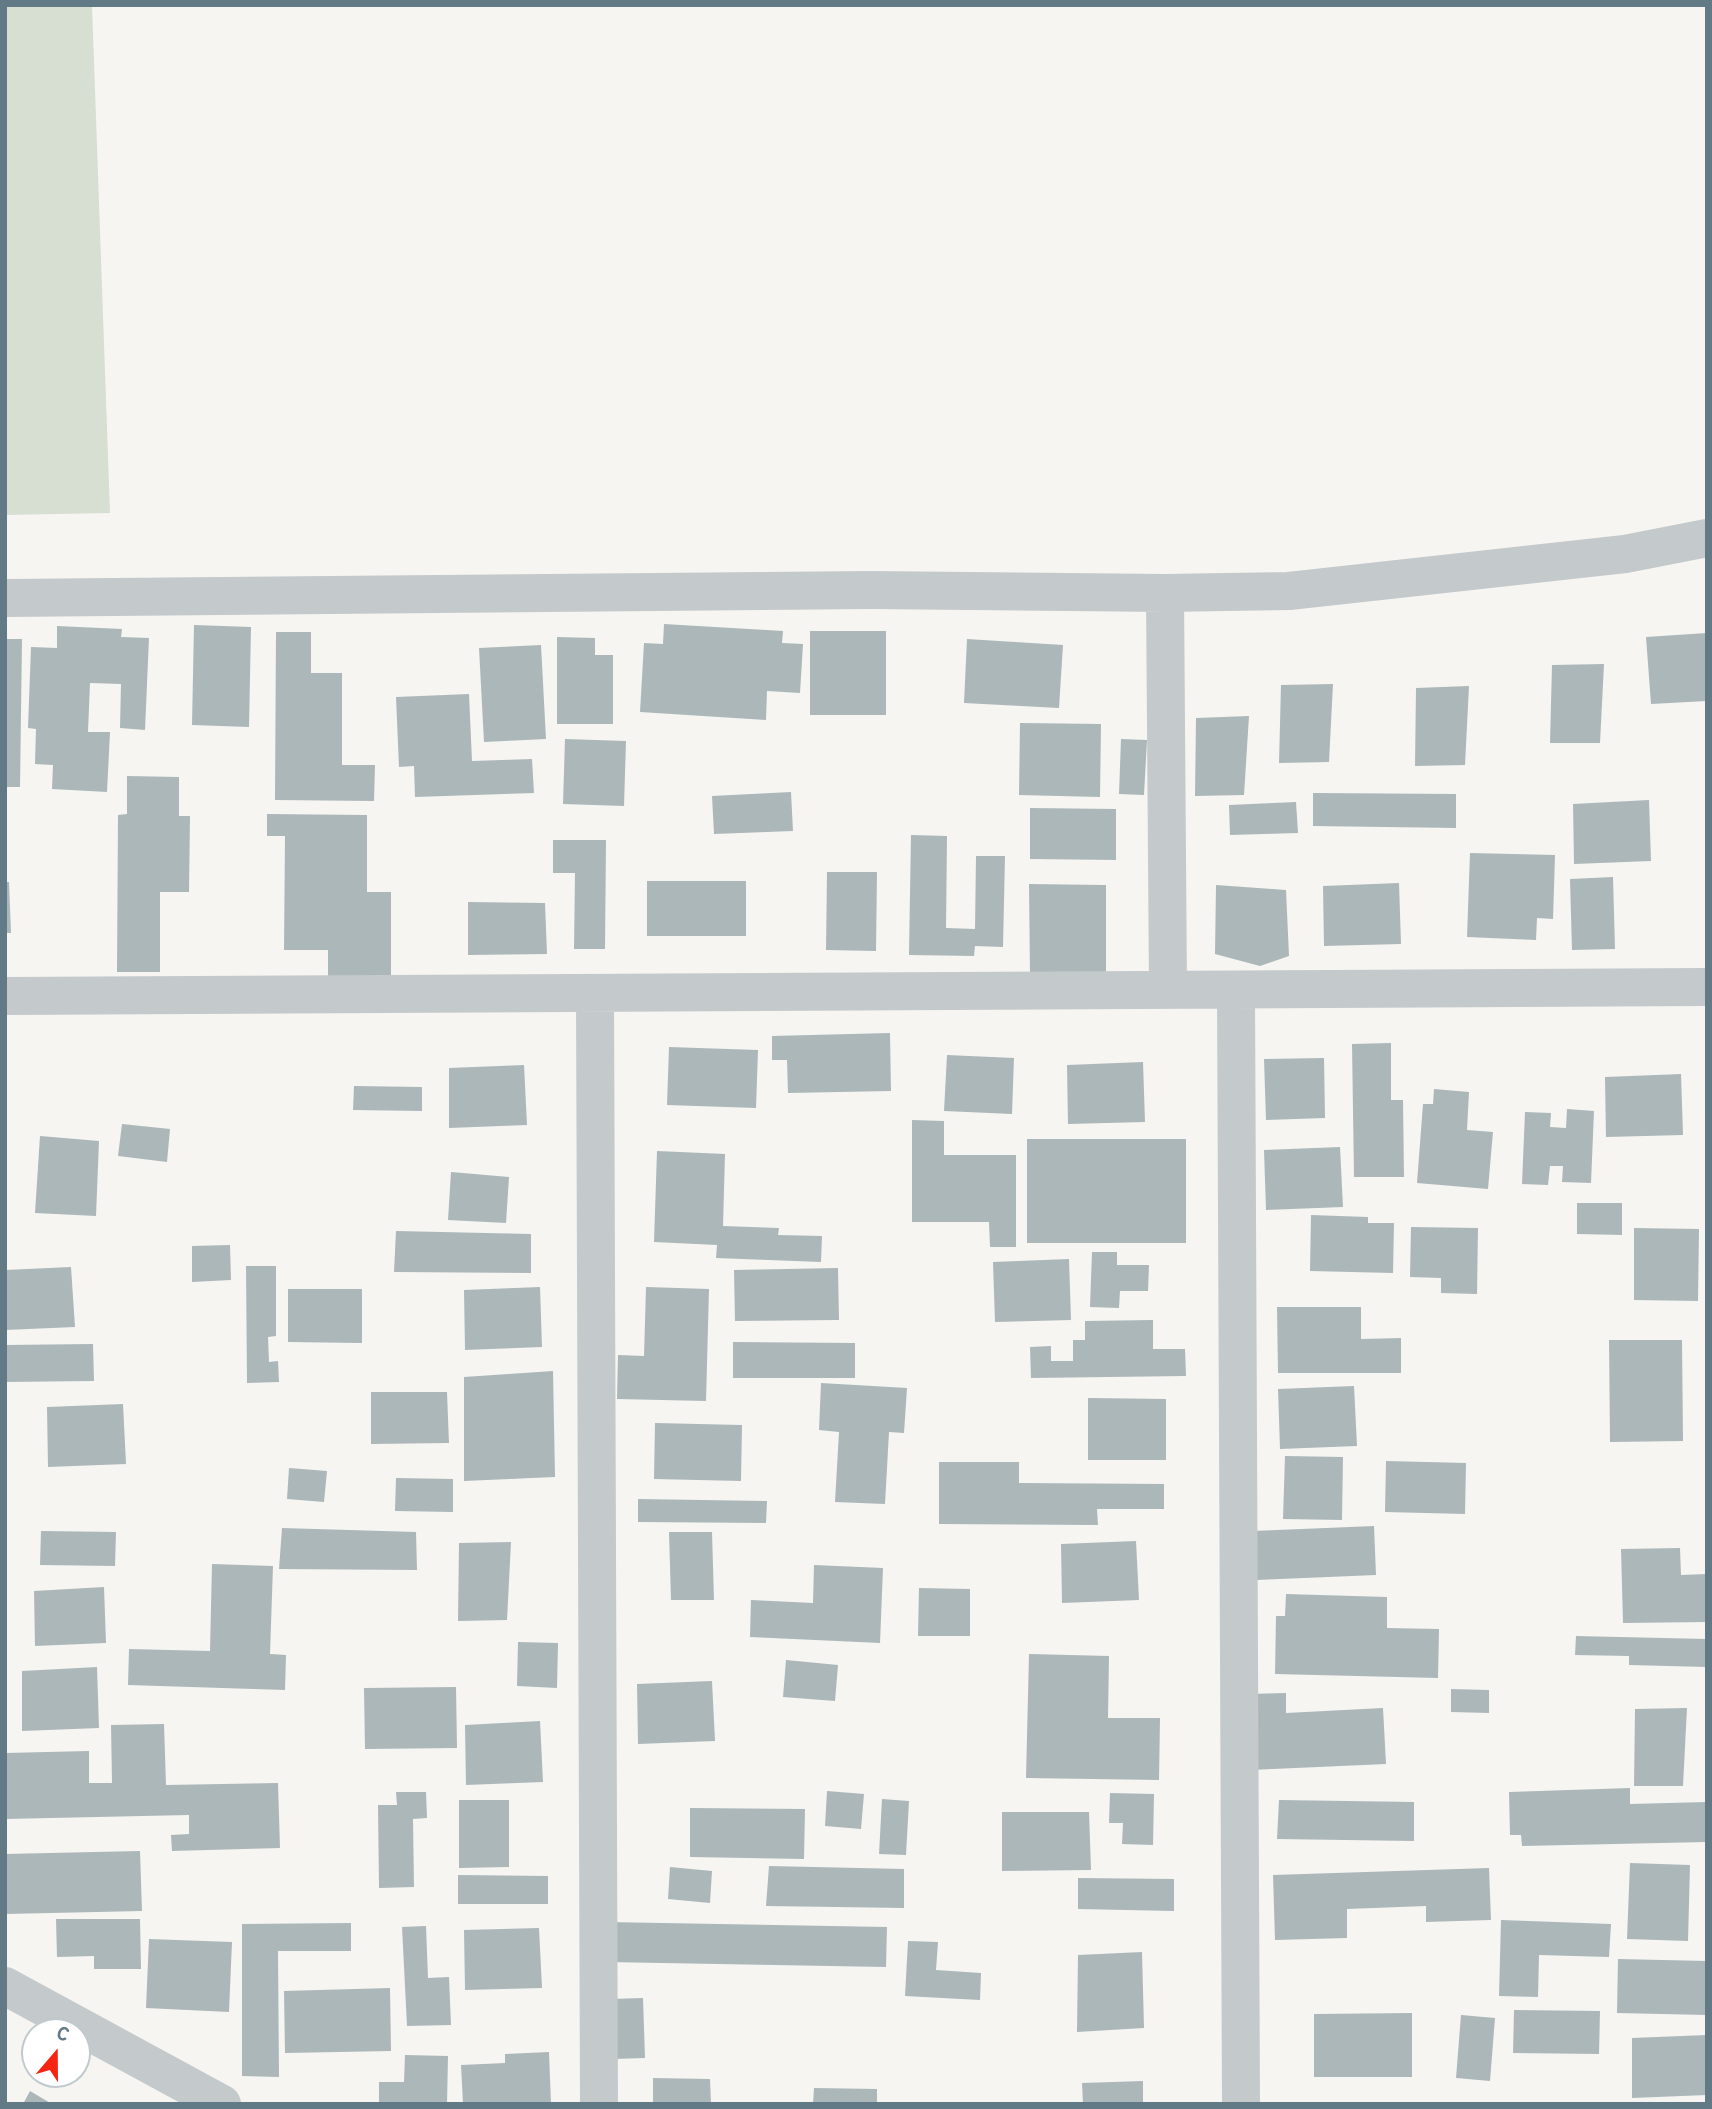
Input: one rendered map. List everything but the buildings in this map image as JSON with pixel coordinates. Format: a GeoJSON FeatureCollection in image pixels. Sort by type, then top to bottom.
{"type":"FeatureCollection","features":[{"type":"Feature","properties":{"kind":"street"},"geometry":{"type":"LineString","coordinates":[[5,598],[871,590],[1166,593],[1289,591],[1625,554],[1707,538]]}},
{"type":"Feature","properties":{"kind":"street"},"geometry":{"type":"LineString","coordinates":[[1166,593],[1168,990]]}},
{"type":"Feature","properties":{"kind":"street"},"geometry":{"type":"LineString","coordinates":[[5,996],[1707,987]]}},
{"type":"Feature","properties":{"kind":"street"},"geometry":{"type":"LineString","coordinates":[[1236,990],[1241,2104]]}},
{"type":"Feature","properties":{"kind":"street"},"geometry":{"type":"LineString","coordinates":[[595,993],[599,2104]]}},
{"type":"Feature","properties":{"kind":"street"},"geometry":{"type":"LineString","coordinates":[[5,1986],[222,2104]]}},
{"type":"Feature","properties":{"kind":"shaded area"},"geometry":{"type":"Polygon","coordinates":[[[5,5],[92,5],[110,513],[5,515],[5,5]]]}}]}
